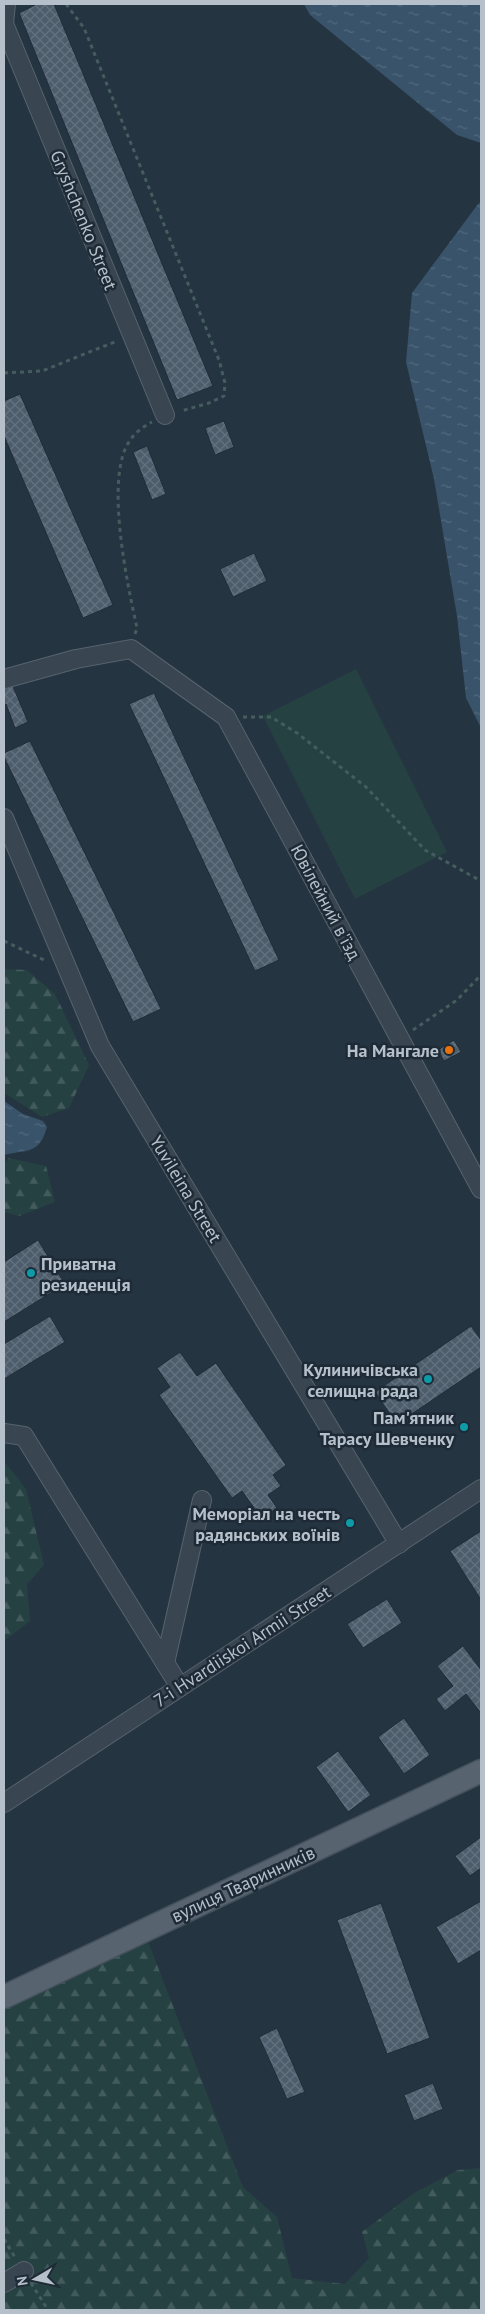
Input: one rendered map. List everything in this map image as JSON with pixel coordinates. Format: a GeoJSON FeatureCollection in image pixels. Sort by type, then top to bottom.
{"type":"FeatureCollection","features":[{"type":"Feature","properties":{"kind":"main road","name":"вулиця Тваринників"},"geometry":{"type":"LineString","coordinates":[[4,1997],[481,1771]]}},
{"type":"Feature","properties":{"kind":"street","name":"Gryshchenko Street"},"geometry":{"type":"LineString","coordinates":[[6,4],[4,24],[165,415]]}},
{"type":"Feature","properties":{"kind":"street"},"geometry":{"type":"LineString","coordinates":[[4,678],[76,659],[131,649]]}},
{"type":"Feature","properties":{"kind":"street","name":"Ювілейний в'їзд"},"geometry":{"type":"LineString","coordinates":[[131,649],[226,717],[481,1189]]}},
{"type":"Feature","properties":{"kind":"street","name":"Yuvileina Street"},"geometry":{"type":"LineString","coordinates":[[4,818],[100,1046],[399,1544]]}},
{"type":"Feature","properties":{"kind":"street"},"geometry":{"type":"LineString","coordinates":[[4,1433],[24,1436],[180,1687]]}},
{"type":"Feature","properties":{"kind":"street","name":"7-i Hvardiiskoi Armii Street"},"geometry":{"type":"LineString","coordinates":[[4,1803],[481,1489]]}},
{"type":"Feature","properties":{"kind":"street"},"geometry":{"type":"LineString","coordinates":[[165,1663],[202,1500]]}},
{"type":"Feature","properties":{"kind":"street"},"geometry":{"type":"LineString","coordinates":[[4,2283],[24,2271]]}},
{"type":"Feature","properties":{"kind":"path"},"geometry":{"type":"LineString","coordinates":[[66,4],[84,28],[219,360],[225,383],[224,396],[209,403],[165,415],[143,426],[130,440],[120,465],[118,495],[122,544],[126,580],[137,628],[131,649]]}},
{"type":"Feature","properties":{"kind":"path"},"geometry":{"type":"LineString","coordinates":[[4,373],[42,371],[132,335]]}},
{"type":"Feature","properties":{"kind":"path"},"geometry":{"type":"LineString","coordinates":[[226,717],[271,717],[297,733],[366,787],[425,850],[481,881]]}},
{"type":"Feature","properties":{"kind":"path"},"geometry":{"type":"LineString","coordinates":[[4,941],[68,970]]}},
{"type":"Feature","properties":{"kind":"path"},"geometry":{"type":"LineString","coordinates":[[400,1038],[457,1000],[481,976]]}},
{"type":"Feature","properties":{"kind":"green space"},"geometry":{"type":"Polygon","coordinates":[[[356,669],[447,852],[355,899],[263,716],[356,669]]]}},
{"type":"Feature","properties":{"kind":"green space"},"geometry":{"type":"Polygon","coordinates":[[[4,969],[27,970],[55,994],[89,1065],[69,1108],[42,1117],[4,1093],[4,969]]]}},
{"type":"Feature","properties":{"kind":"green space"},"geometry":{"type":"Polygon","coordinates":[[[9,1158],[46,1166],[55,1202],[19,1216],[4,1212],[4,1163],[9,1158]]]}},
{"type":"Feature","properties":{"kind":"green space"},"geometry":{"type":"Polygon","coordinates":[[[4,1461],[26,1489],[44,1565],[27,1584],[30,1621],[4,1641],[4,1461]]]}},
{"type":"Feature","properties":{"kind":"green space"},"geometry":{"type":"Polygon","coordinates":[[[144,1931],[243,2187],[277,2217],[292,2278],[345,2284],[369,2258],[362,2232],[414,2193],[458,2170],[481,2168],[481,2310],[4,2310],[4,1997],[144,1931]]]}},
{"type":"Feature","properties":{"kind":"water"},"geometry":{"type":"Polygon","coordinates":[[[304,4],[481,4],[481,143],[457,135],[310,15],[304,4]]]}},
{"type":"Feature","properties":{"kind":"water"},"geometry":{"type":"Polygon","coordinates":[[[481,202],[481,728],[466,698],[457,616],[434,479],[406,362],[412,293],[481,202]]]}},
{"type":"Feature","properties":{"kind":"water"},"geometry":{"type":"Polygon","coordinates":[[[4,1101],[23,1114],[43,1121],[47,1127],[44,1136],[36,1147],[4,1155],[4,1101]]]}},
{"type":"Feature","properties":{"kind":"building"},"geometry":{"type":"Polygon","coordinates":[[[37,4],[54,4],[213,386],[177,400],[19,13],[37,4]]]}},
{"type":"Feature","properties":{"kind":"building"},"geometry":{"type":"Polygon","coordinates":[[[20,394],[113,605],[83,618],[4,436],[4,401],[20,394]]]}},
{"type":"Feature","properties":{"kind":"building"},"geometry":{"type":"Polygon","coordinates":[[[224,421],[234,447],[215,455],[205,428],[224,421]]]}},
{"type":"Feature","properties":{"kind":"building"},"geometry":{"type":"Polygon","coordinates":[[[147,446],[166,494],[152,500],[133,452],[147,446]]]}},
{"type":"Feature","properties":{"kind":"building"},"geometry":{"type":"Polygon","coordinates":[[[254,553],[267,581],[233,597],[220,569],[254,553]]]}},
{"type":"Feature","properties":{"kind":"building"},"geometry":{"type":"Polygon","coordinates":[[[12,684],[28,722],[15,728],[6,704],[4,705],[4,687],[12,684]]]}},
{"type":"Feature","properties":{"kind":"building"},"geometry":{"type":"Polygon","coordinates":[[[154,693],[279,960],[255,971],[129,704],[154,693]]]}},
{"type":"Feature","properties":{"kind":"building"},"geometry":{"type":"Polygon","coordinates":[[[30,741],[161,1009],[133,1022],[4,757],[4,753],[30,741]]]}},
{"type":"Feature","properties":{"kind":"building"},"geometry":{"type":"Polygon","coordinates":[[[454,1040],[461,1052],[444,1061],[438,1050],[454,1040]]]}},
{"type":"Feature","properties":{"kind":"building","name":"Приватна резиденція"},"geometry":{"type":"Polygon","coordinates":[[[38,1240],[65,1284],[4,1322],[4,1262],[38,1240]]]}},
{"type":"Feature","properties":{"kind":"building"},"geometry":{"type":"Polygon","coordinates":[[[50,1316],[65,1342],[4,1379],[4,1344],[50,1316]]]}},
{"type":"Feature","properties":{"kind":"building","name":"Кулиничівська селищна рада"},"geometry":{"type":"Polygon","coordinates":[[[471,1326],[481,1340],[481,1367],[397,1424],[375,1392],[471,1326]]]}},
{"type":"Feature","properties":{"kind":"building"},"geometry":{"type":"Polygon","coordinates":[[[180,1352],[197,1376],[216,1363],[286,1465],[273,1475],[281,1486],[268,1495],[277,1508],[262,1519],[242,1491],[232,1498],[159,1395],[170,1387],[157,1368],[180,1352]]]}},
{"type":"Feature","properties":{"kind":"building"},"geometry":{"type":"Polygon","coordinates":[[[481,1531],[481,1600],[450,1551],[481,1531]]]}},
{"type":"Feature","properties":{"kind":"building"},"geometry":{"type":"Polygon","coordinates":[[[387,1599],[402,1623],[363,1648],[347,1624],[387,1599]]]}},
{"type":"Feature","properties":{"kind":"building"},"geometry":{"type":"Polygon","coordinates":[[[463,1646],[481,1670],[481,1713],[466,1694],[445,1711],[436,1699],[453,1686],[437,1666],[463,1646]]]}},
{"type":"Feature","properties":{"kind":"building"},"geometry":{"type":"Polygon","coordinates":[[[404,1718],[430,1755],[404,1774],[378,1737],[404,1718]]]}},
{"type":"Feature","properties":{"kind":"building"},"geometry":{"type":"Polygon","coordinates":[[[338,1751],[371,1795],[348,1812],[316,1767],[338,1751]]]}},
{"type":"Feature","properties":{"kind":"building"},"geometry":{"type":"Polygon","coordinates":[[[481,1837],[481,1868],[470,1876],[455,1856],[481,1837]]]}},
{"type":"Feature","properties":{"kind":"building"},"geometry":{"type":"Polygon","coordinates":[[[481,1901],[481,1950],[458,1964],[436,1927],[481,1901]]]}},
{"type":"Feature","properties":{"kind":"building"},"geometry":{"type":"Polygon","coordinates":[[[381,1903],[430,2038],[387,2054],[337,1920],[381,1903]]]}},
{"type":"Feature","properties":{"kind":"building"},"geometry":{"type":"Polygon","coordinates":[[[277,2028],[305,2092],[287,2099],[259,2037],[277,2028]]]}},
{"type":"Feature","properties":{"kind":"building"},"geometry":{"type":"Polygon","coordinates":[[[433,2083],[443,2109],[414,2121],[404,2095],[433,2083]]]}},
{"type":"Feature","properties":{"kind":"place","name":"На Мангале"},"geometry":{"type":"Point","coordinates":[449,1050]}},
{"type":"Feature","properties":{"kind":"place","name":"Приватна резиденція"},"geometry":{"type":"Point","coordinates":[31,1273]}},
{"type":"Feature","properties":{"kind":"place","name":"Кулиничівська селищна рада"},"geometry":{"type":"Point","coordinates":[428,1379]}},
{"type":"Feature","properties":{"kind":"place","name":"Пам'ятник Тарасу Шевченку"},"geometry":{"type":"Point","coordinates":[464,1427]}},
{"type":"Feature","properties":{"kind":"place","name":"Меморіал на честь радянських воїнів"},"geometry":{"type":"Point","coordinates":[350,1523]}}]}
